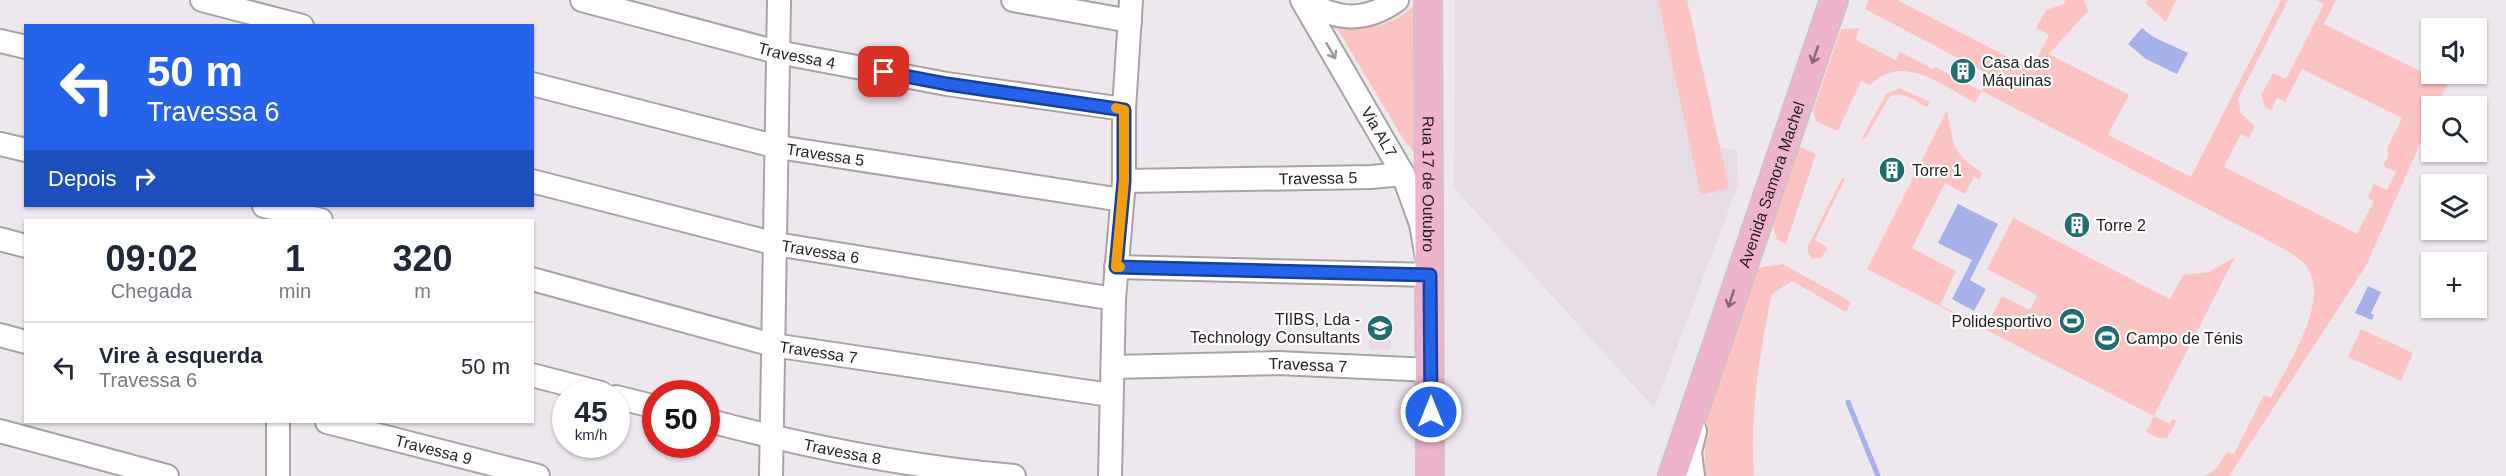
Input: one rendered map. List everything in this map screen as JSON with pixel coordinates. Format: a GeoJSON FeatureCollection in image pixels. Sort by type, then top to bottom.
{"type":"FeatureCollection","features":[{"type":"Feature","properties":{"kind":"main road","name":"Rua 17 de Outubro"},"geometry":{"type":"LineString","coordinates":[[1428,0],[1430,476]]}},
{"type":"Feature","properties":{"kind":"main road","name":"Avenida Samora Machel"},"geometry":{"type":"LineString","coordinates":[[1672,476],[1834,0]]}},
{"type":"Feature","properties":{"kind":"street"},"geometry":{"type":"LineString","coordinates":[[202,0],[288,18]]}},
{"type":"Feature","properties":{"kind":"street","name":"Travessa 4"},"geometry":{"type":"LineString","coordinates":[[582,0],[777,52],[947,84],[1124,110]]}},
{"type":"Feature","properties":{"kind":"street"},"geometry":{"type":"LineString","coordinates":[[771,476],[779,0]]}},
{"type":"Feature","properties":{"kind":"street"},"geometry":{"type":"LineString","coordinates":[[1013,0],[1131,10],[1124,110],[1123,190],[1114,299],[1113,367],[1110,395],[1110,476]]}},
{"type":"Feature","properties":{"kind":"street"},"geometry":{"type":"LineString","coordinates":[[1304,0],[1331,14],[1363,17],[1382,11],[1397,0]]}},
{"type":"Feature","properties":{"kind":"street","name":"Via AL7"},"geometry":{"type":"LineString","coordinates":[[1304,0],[1404,174],[1421,224],[1430,275]]}},
{"type":"Feature","properties":{"kind":"street"},"geometry":{"type":"LineString","coordinates":[[0,41],[24,47]]}},
{"type":"Feature","properties":{"kind":"street","name":"Travessa 5"},"geometry":{"type":"LineString","coordinates":[[534,85],[778,147],[1123,190],[1404,174]]}},
{"type":"Feature","properties":{"kind":"street"},"geometry":{"type":"LineString","coordinates":[[0,144],[24,150]]}},
{"type":"Feature","properties":{"kind":"street","name":"Travessa 6"},"geometry":{"type":"LineString","coordinates":[[534,182],[776,244],[1114,299]]}},
{"type":"Feature","properties":{"kind":"street"},"geometry":{"type":"LineString","coordinates":[[278,210],[317,219]]}},
{"type":"Feature","properties":{"kind":"street"},"geometry":{"type":"LineString","coordinates":[[0,239],[24,245]]}},
{"type":"Feature","properties":{"kind":"street"},"geometry":{"type":"LineString","coordinates":[[1116,267],[1430,275]]}},
{"type":"Feature","properties":{"kind":"street","name":"Travessa 7"},"geometry":{"type":"LineString","coordinates":[[534,280],[773,345],[1110,395]]}},
{"type":"Feature","properties":{"kind":"street"},"geometry":{"type":"LineString","coordinates":[[0,335],[24,341]]}},
{"type":"Feature","properties":{"kind":"street","name":"Travessa 7"},"geometry":{"type":"LineString","coordinates":[[1113,367],[1278,363],[1431,370]]}},
{"type":"Feature","properties":{"kind":"street","name":"Avenida Samora Machel"},"geometry":{"type":"LineString","coordinates":[[1693,476],[1690,452],[1707,370]]}},
{"type":"Feature","properties":{"kind":"street"},"geometry":{"type":"LineString","coordinates":[[534,376],[552,380]]}},
{"type":"Feature","properties":{"kind":"street"},"geometry":{"type":"LineString","coordinates":[[278,423],[278,476]]}},
{"type":"Feature","properties":{"kind":"street","name":"Travessa 9"},"geometry":{"type":"LineString","coordinates":[[331,423],[538,476]]}},
{"type":"Feature","properties":{"kind":"street","name":"Travessa 8"},"geometry":{"type":"LineString","coordinates":[[720,424],[773,438],[884,460],[940,469],[1014,476]]}},
{"type":"Feature","properties":{"kind":"street"},"geometry":{"type":"LineString","coordinates":[[0,431],[167,476]]}},
{"type":"Feature","properties":{"kind":"shaded area"},"geometry":{"type":"Polygon","coordinates":[[[1421,0],[1420,158],[1405,142],[1334,23],[1361,26],[1381,24],[1400,16],[1421,0]]]}},
{"type":"Feature","properties":{"kind":"shaded area"},"geometry":{"type":"Polygon","coordinates":[[[1455,0],[1687,0],[1720,148],[1737,150],[1738,185],[1654,408],[1454,188],[1455,0]]]}},
{"type":"Feature","properties":{"kind":"shaded area"},"geometry":{"type":"Polygon","coordinates":[[[1658,0],[1687,0],[1729,188],[1701,195],[1658,0]]]}},
{"type":"Feature","properties":{"kind":"shaded area"},"geometry":{"type":"Polygon","coordinates":[[[1868,0],[1897,0],[2032,69],[2049,35],[2036,28],[2046,10],[2064,4],[2066,0],[2084,0],[2088,11],[2049,54],[2129,95],[2108,135],[2191,177],[2281,0],[2288,0],[2238,99],[2241,113],[2255,126],[2249,138],[2241,134],[2224,167],[2357,234],[2374,201],[2368,197],[2374,184],[2387,190],[2396,172],[2383,166],[2389,153],[2386,151],[2402,118],[2302,69],[2285,102],[2277,98],[2271,111],[2265,107],[2261,95],[2273,73],[2286,79],[2324,4],[2316,0],[2336,0],[2324,24],[2421,72],[2421,84],[2447,84],[2442,96],[2421,96],[2421,142],[2366,266],[2229,476],[2205,476],[2216,469],[2227,452],[2234,454],[2264,395],[2271,398],[2296,351],[2311,314],[2314,296],[2313,280],[2306,266],[2297,257],[2280,247],[1982,91],[1975,103],[1923,75],[1896,72],[1883,76],[1870,85],[1861,81],[1838,131],[1816,121],[1813,111],[1841,29],[1859,28],[1856,40],[1896,60],[1900,52],[1981,91],[1990,75],[1865,9],[1868,0]]]}},
{"type":"Feature","properties":{"kind":"shaded area"},"geometry":{"type":"Polygon","coordinates":[[[2148,0],[2176,0],[2166,22],[2145,3],[2148,0]]]}},
{"type":"Feature","properties":{"kind":"shaded area"},"geometry":{"type":"Polygon","coordinates":[[[1900,88],[1930,102],[1927,107],[1904,96],[1890,96],[1865,139],[1862,138],[1886,94],[1900,88]]]}},
{"type":"Feature","properties":{"kind":"shaded area"},"geometry":{"type":"Polygon","coordinates":[[[1947,110],[1953,140],[1959,154],[1983,173],[1979,180],[1974,177],[1965,194],[1945,183],[1912,248],[1956,271],[1940,305],[1986,328],[2002,296],[2030,310],[2037,295],[1987,269],[2013,218],[2170,299],[2183,275],[2209,272],[2235,257],[2154,416],[1867,269],[1947,110]]]}},
{"type":"Feature","properties":{"kind":"shaded area"},"geometry":{"type":"Polygon","coordinates":[[[1799,146],[1816,154],[1786,244],[1777,240],[1773,226],[1799,146]]]}},
{"type":"Feature","properties":{"kind":"shaded area"},"geometry":{"type":"Polygon","coordinates":[[[1842,178],[1845,179],[1815,240],[1828,248],[1821,258],[1812,259],[1808,253],[1808,246],[1842,178]]]}},
{"type":"Feature","properties":{"kind":"shaded area"},"geometry":{"type":"Polygon","coordinates":[[[1783,264],[1851,302],[1846,312],[1792,281],[1772,294],[1757,384],[1753,430],[1754,476],[1705,476],[1705,418],[1754,271],[1762,267],[1783,264]]]}},
{"type":"Feature","properties":{"kind":"shaded area","name":"TIIBS, Lda - Technology Consultants"},"geometry":{"type":"Polygon","coordinates":[[[1370,320],[1392,321],[1391,350],[1369,349],[1370,320]]]}},
{"type":"Feature","properties":{"kind":"shaded area"},"geometry":{"type":"Polygon","coordinates":[[[2361,329],[2413,353],[2401,381],[2348,357],[2361,329]]]}},
{"type":"Feature","properties":{"kind":"shaded area"},"geometry":{"type":"Polygon","coordinates":[[[2154,416],[2170,424],[2172,419],[2177,421],[2167,438],[2159,438],[2146,432],[2154,416]]]}},
{"type":"Feature","properties":{"kind":"water"},"geometry":{"type":"Polygon","coordinates":[[[2142,28],[2158,39],[2188,53],[2177,74],[2146,59],[2128,44],[2142,28]]]}},
{"type":"Feature","properties":{"kind":"water"},"geometry":{"type":"Polygon","coordinates":[[[1958,204],[1998,224],[1970,280],[1986,289],[1974,311],[1952,299],[1972,260],[1938,243],[1958,204]]]}},
{"type":"Feature","properties":{"kind":"water"},"geometry":{"type":"Polygon","coordinates":[[[2368,286],[2381,292],[2371,313],[2374,315],[2372,320],[2355,313],[2368,286]]]}},
{"type":"Feature","properties":{"kind":"waterway"},"geometry":{"type":"LineString","coordinates":[[1848,402],[1878,476]]}},
{"type":"Feature","properties":{"kind":"slow traffic"},"geometry":{"type":"LineString","coordinates":[[1116,108],[1124,110],[1124,181],[1116,267],[1120,267]]}},
{"type":"Feature","properties":{"kind":"place","name":"Casa das Máquinas"},"geometry":{"type":"Point","coordinates":[1963,71]}},
{"type":"Feature","properties":{"kind":"place","name":"Torre 1"},"geometry":{"type":"Point","coordinates":[1892,170]}},
{"type":"Feature","properties":{"kind":"place","name":"Torre 2"},"geometry":{"type":"Point","coordinates":[2077,225]}},
{"type":"Feature","properties":{"kind":"place","name":"Polidesportivo"},"geometry":{"type":"Point","coordinates":[2072,321]}},
{"type":"Feature","properties":{"kind":"place","name":"TIIBS, Lda - Technology Consultants"},"geometry":{"type":"Point","coordinates":[1380,328]}},
{"type":"Feature","properties":{"kind":"place","name":"Campo de Ténis"},"geometry":{"type":"Point","coordinates":[2107,338]}},
{"type":"Feature","properties":{"kind":"route"},"geometry":{"type":"LineString","coordinates":[[884,72],[947,84],[1124,110],[1124,181],[1116,267],[1430,275],[1431,412]]}}]}
